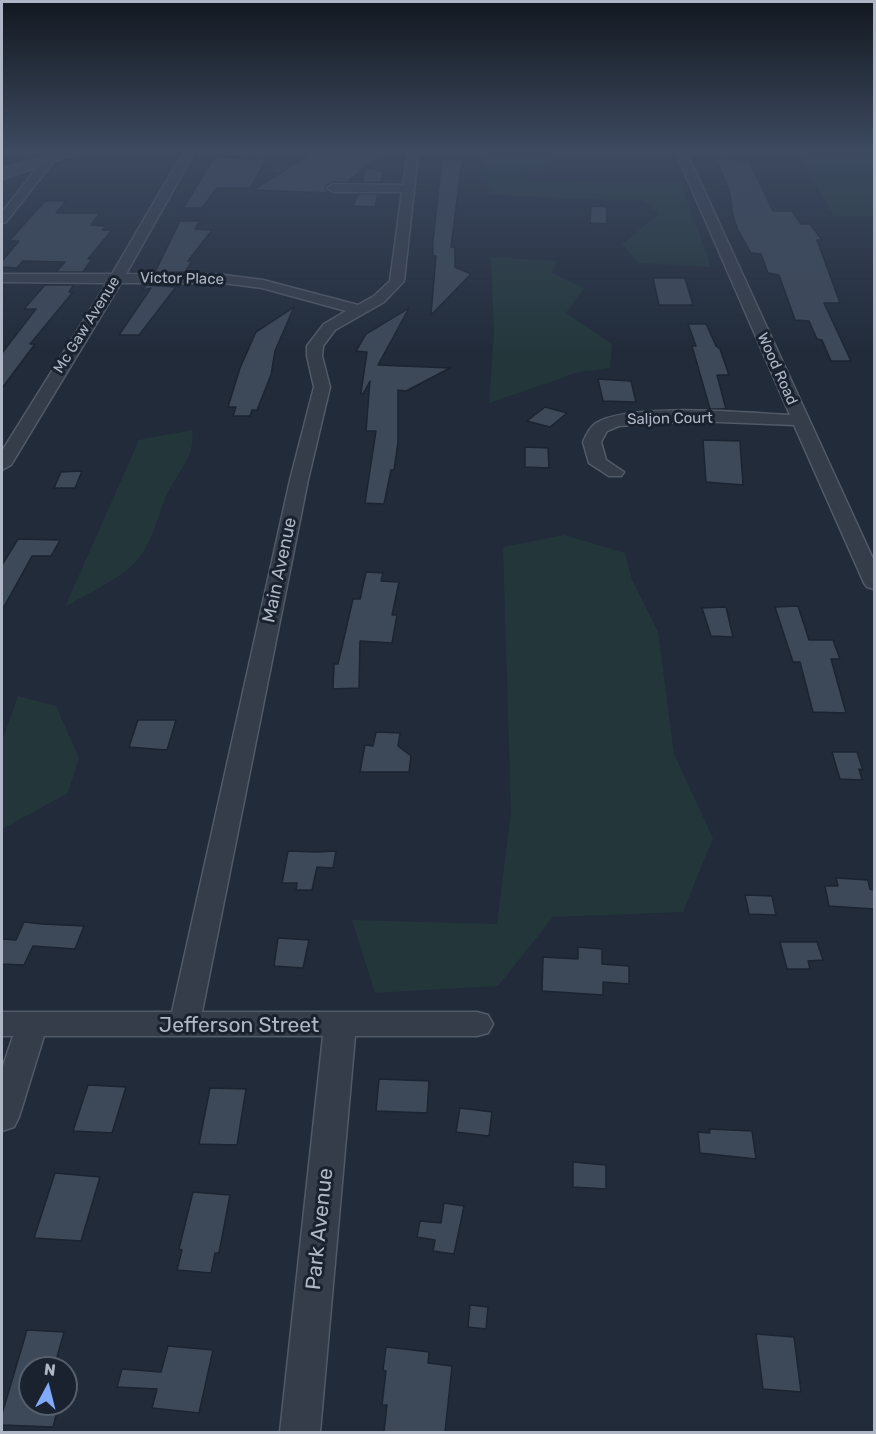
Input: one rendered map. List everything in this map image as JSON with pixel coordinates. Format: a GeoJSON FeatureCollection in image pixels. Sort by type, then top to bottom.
{"type":"FeatureCollection","features":[{"type":"Feature","properties":{"kind":"street","name":"Mc Gaw Avenue"},"geometry":{"type":"LineString","coordinates":[[2,465],[9,441],[117,278],[150,220]]}},
{"type":"Feature","properties":{"kind":"street","name":"Main Avenue"},"geometry":{"type":"LineString","coordinates":[[184,1026],[299,480],[322,387],[314,353],[315,343],[330,329],[383,298],[392,290],[397,281],[406,220]]}},
{"type":"Feature","properties":{"kind":"street","name":"Wood Road"},"geometry":{"type":"LineString","coordinates":[[711,220],[874,583]]}},
{"type":"Feature","properties":{"kind":"street","name":"Victor Place"},"geometry":{"type":"LineString","coordinates":[[2,278],[200,278],[244,281],[360,310]]}},
{"type":"Feature","properties":{"kind":"street","name":"Saljon Court"},"geometry":{"type":"LineString","coordinates":[[615,472],[598,463],[592,442],[599,428],[608,423],[638,418],[800,420]]}},
{"type":"Feature","properties":{"kind":"street","name":"Jefferson Street"},"geometry":{"type":"LineString","coordinates":[[16,1024],[184,1026],[477,1024]]}},
{"type":"Feature","properties":{"kind":"street"},"geometry":{"type":"LineString","coordinates":[[2,1117],[16,1024]]}},
{"type":"Feature","properties":{"kind":"street","name":"Park Avenue"},"geometry":{"type":"LineString","coordinates":[[300,1432],[340,1026]]}},
{"type":"Feature","properties":{"kind":"green space"},"geometry":{"type":"Polygon","coordinates":[[[652,220],[694,220],[711,267],[638,263],[622,244],[652,220]]]}},
{"type":"Feature","properties":{"kind":"green space"},"geometry":{"type":"Polygon","coordinates":[[[491,257],[556,261],[552,273],[584,288],[566,313],[612,344],[610,368],[579,372],[489,403],[494,333],[491,257]]]}},
{"type":"Feature","properties":{"kind":"green space"},"geometry":{"type":"Polygon","coordinates":[[[192,430],[193,439],[186,463],[168,492],[143,553],[121,574],[65,607],[139,440],[192,430]]]}},
{"type":"Feature","properties":{"kind":"green space"},"geometry":{"type":"Polygon","coordinates":[[[564,535],[625,553],[632,580],[658,632],[674,754],[713,838],[683,912],[553,917],[498,986],[375,993],[352,920],[497,924],[511,812],[503,547],[564,535]]]}},
{"type":"Feature","properties":{"kind":"green space"},"geometry":{"type":"Polygon","coordinates":[[[18,696],[56,706],[79,758],[68,793],[2,829],[2,741],[18,696]]]}},
{"type":"Feature","properties":{"kind":"building"},"geometry":{"type":"Polygon","coordinates":[[[28,220],[95,220],[91,225],[106,226],[102,230],[112,230],[88,259],[92,259],[83,272],[56,272],[65,262],[23,261],[17,268],[2,267],[2,261],[19,241],[9,241],[28,220]]]}},
{"type":"Feature","properties":{"kind":"building"},"geometry":{"type":"Polygon","coordinates":[[[435,220],[454,220],[451,247],[455,247],[455,267],[471,274],[431,315],[436,256],[433,256],[435,220]]]}},
{"type":"Feature","properties":{"kind":"building"},"geometry":{"type":"Polygon","coordinates":[[[590,220],[607,220],[607,224],[590,223],[590,220]]]}},
{"type":"Feature","properties":{"kind":"building"},"geometry":{"type":"Polygon","coordinates":[[[734,220],[798,220],[801,224],[810,224],[822,240],[817,240],[840,303],[824,303],[851,361],[831,361],[822,340],[817,339],[809,321],[795,320],[779,275],[768,273],[761,254],[751,253],[734,220]]]}},
{"type":"Feature","properties":{"kind":"building"},"geometry":{"type":"Polygon","coordinates":[[[180,221],[200,221],[195,229],[212,230],[188,261],[192,261],[185,272],[155,272],[180,221]]]}},
{"type":"Feature","properties":{"kind":"building"},"geometry":{"type":"Polygon","coordinates":[[[653,278],[685,278],[693,305],[659,305],[653,278]]]}},
{"type":"Feature","properties":{"kind":"building"},"geometry":{"type":"Polygon","coordinates":[[[45,285],[74,285],[69,292],[73,292],[30,344],[35,344],[2,388],[2,353],[36,309],[24,309],[45,285]]]}},
{"type":"Feature","properties":{"kind":"building"},"geometry":{"type":"Polygon","coordinates":[[[146,285],[176,287],[139,335],[119,335],[151,288],[143,290],[146,285]]]}},
{"type":"Feature","properties":{"kind":"building"},"geometry":{"type":"Polygon","coordinates":[[[294,307],[275,351],[271,375],[257,410],[252,410],[250,416],[233,416],[236,407],[228,407],[240,368],[256,332],[294,307]]]}},
{"type":"Feature","properties":{"kind":"building"},"geometry":{"type":"Polygon","coordinates":[[[409,308],[378,365],[450,368],[406,391],[398,390],[398,442],[394,470],[391,470],[384,504],[365,503],[376,431],[366,431],[370,381],[363,394],[361,393],[367,352],[356,351],[366,334],[409,308]]]}},
{"type":"Feature","properties":{"kind":"building"},"geometry":{"type":"Polygon","coordinates":[[[688,324],[706,324],[716,346],[720,349],[729,375],[717,375],[726,409],[710,409],[692,346],[696,346],[688,324]]]}},
{"type":"Feature","properties":{"kind":"building"},"geometry":{"type":"Polygon","coordinates":[[[598,379],[631,381],[636,402],[603,401],[598,379]]]}},
{"type":"Feature","properties":{"kind":"building"},"geometry":{"type":"Polygon","coordinates":[[[545,407],[567,413],[550,427],[527,421],[545,407]]]}},
{"type":"Feature","properties":{"kind":"building"},"geometry":{"type":"Polygon","coordinates":[[[703,440],[740,441],[743,485],[706,482],[703,440]]]}},
{"type":"Feature","properties":{"kind":"building"},"geometry":{"type":"Polygon","coordinates":[[[525,447],[548,448],[549,468],[525,467],[525,447]]]}},
{"type":"Feature","properties":{"kind":"building"},"geometry":{"type":"Polygon","coordinates":[[[82,471],[75,488],[54,488],[61,472],[82,471]]]}},
{"type":"Feature","properties":{"kind":"building"},"geometry":{"type":"Polygon","coordinates":[[[18,539],[60,540],[51,556],[32,556],[2,610],[2,565],[18,539]]]}},
{"type":"Feature","properties":{"kind":"building"},"geometry":{"type":"Polygon","coordinates":[[[366,572],[383,573],[381,581],[399,582],[392,615],[397,615],[392,643],[360,641],[359,688],[333,689],[334,664],[338,664],[353,599],[360,599],[366,572]]]}},
{"type":"Feature","properties":{"kind":"building"},"geometry":{"type":"Polygon","coordinates":[[[798,606],[809,640],[833,640],[840,659],[831,659],[846,713],[813,712],[800,662],[793,662],[775,607],[798,606]]]}},
{"type":"Feature","properties":{"kind":"building"},"geometry":{"type":"Polygon","coordinates":[[[726,607],[733,637],[711,636],[702,608],[726,607]]]}},
{"type":"Feature","properties":{"kind":"building"},"geometry":{"type":"Polygon","coordinates":[[[138,720],[176,720],[167,750],[129,747],[138,720]]]}},
{"type":"Feature","properties":{"kind":"building"},"geometry":{"type":"Polygon","coordinates":[[[376,732],[400,733],[398,746],[411,756],[409,772],[360,772],[365,745],[373,746],[376,732]]]}},
{"type":"Feature","properties":{"kind":"building"},"geometry":{"type":"Polygon","coordinates":[[[832,752],[857,752],[863,770],[859,769],[862,780],[840,779],[832,752]]]}},
{"type":"Feature","properties":{"kind":"building"},"geometry":{"type":"Polygon","coordinates":[[[288,851],[336,851],[333,868],[317,867],[312,890],[296,890],[297,883],[282,883],[288,851]]]}},
{"type":"Feature","properties":{"kind":"building"},"geometry":{"type":"Polygon","coordinates":[[[836,878],[868,880],[870,889],[874,890],[874,909],[829,906],[825,886],[838,886],[836,878]]]}},
{"type":"Feature","properties":{"kind":"building"},"geometry":{"type":"Polygon","coordinates":[[[745,895],[772,896],[776,915],[749,914],[745,895]]]}},
{"type":"Feature","properties":{"kind":"building"},"geometry":{"type":"Polygon","coordinates":[[[24,922],[84,926],[75,949],[33,946],[24,965],[2,964],[2,939],[16,940],[24,922]]]}},
{"type":"Feature","properties":{"kind":"building"},"geometry":{"type":"Polygon","coordinates":[[[278,938],[309,940],[303,968],[274,966],[278,938]]]}},
{"type":"Feature","properties":{"kind":"building"},"geometry":{"type":"Polygon","coordinates":[[[780,942],[817,942],[823,960],[808,961],[810,969],[787,969],[780,942]]]}},
{"type":"Feature","properties":{"kind":"building"},"geometry":{"type":"Polygon","coordinates":[[[578,947],[602,949],[602,964],[629,966],[629,984],[603,982],[603,995],[542,991],[543,957],[578,959],[578,947]]]}},
{"type":"Feature","properties":{"kind":"building"},"geometry":{"type":"Polygon","coordinates":[[[379,1079],[429,1081],[427,1113],[376,1111],[379,1079]]]}},
{"type":"Feature","properties":{"kind":"building"},"geometry":{"type":"Polygon","coordinates":[[[88,1085],[126,1087],[112,1133],[73,1131],[88,1085]]]}},
{"type":"Feature","properties":{"kind":"building"},"geometry":{"type":"Polygon","coordinates":[[[210,1088],[246,1089],[237,1145],[199,1144],[210,1088]]]}},
{"type":"Feature","properties":{"kind":"building"},"geometry":{"type":"Polygon","coordinates":[[[460,1108],[492,1112],[489,1136],[456,1132],[460,1108]]]}},
{"type":"Feature","properties":{"kind":"building"},"geometry":{"type":"Polygon","coordinates":[[[709,1129],[752,1131],[756,1159],[700,1153],[698,1132],[710,1133],[709,1129]]]}},
{"type":"Feature","properties":{"kind":"building"},"geometry":{"type":"Polygon","coordinates":[[[573,1162],[606,1165],[606,1189],[573,1187],[573,1162]]]}},
{"type":"Feature","properties":{"kind":"building"},"geometry":{"type":"Polygon","coordinates":[[[55,1173],[100,1177],[81,1241],[34,1238],[55,1173]]]}},
{"type":"Feature","properties":{"kind":"building"},"geometry":{"type":"Polygon","coordinates":[[[193,1192],[230,1195],[219,1253],[215,1253],[211,1273],[177,1270],[182,1250],[179,1249],[193,1192]]]}},
{"type":"Feature","properties":{"kind":"building"},"geometry":{"type":"Polygon","coordinates":[[[444,1203],[464,1206],[454,1254],[433,1251],[435,1240],[417,1237],[420,1221],[441,1223],[444,1203]]]}},
{"type":"Feature","properties":{"kind":"building"},"geometry":{"type":"Polygon","coordinates":[[[470,1305],[488,1307],[486,1329],[468,1327],[470,1305]]]}},
{"type":"Feature","properties":{"kind":"building"},"geometry":{"type":"Polygon","coordinates":[[[27,1330],[64,1332],[57,1356],[19,1356],[27,1330]]]}},
{"type":"Feature","properties":{"kind":"building"},"geometry":{"type":"Polygon","coordinates":[[[756,1334],[794,1337],[801,1392],[763,1389],[756,1334]]]}},
{"type":"Feature","properties":{"kind":"building"},"geometry":{"type":"Polygon","coordinates":[[[168,1346],[213,1350],[199,1413],[152,1408],[157,1389],[117,1387],[122,1369],[161,1372],[168,1346]]]}},
{"type":"Feature","properties":{"kind":"building"},"geometry":{"type":"Polygon","coordinates":[[[386,1347],[429,1352],[428,1363],[452,1366],[445,1432],[384,1432],[387,1405],[382,1405],[386,1347]]]}},
{"type":"Feature","properties":{"kind":"building"},"geometry":{"type":"Polygon","coordinates":[[[18,1360],[18,1416],[56,1416],[53,1427],[2,1425],[2,1414],[18,1360]]]}}]}
